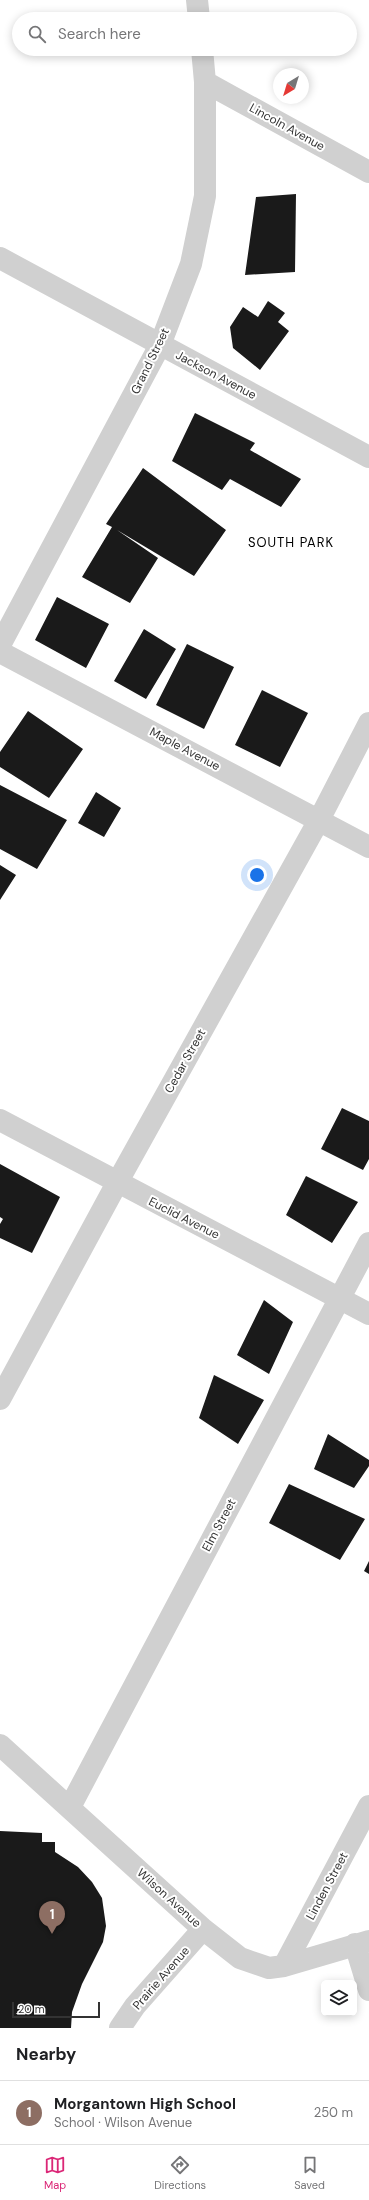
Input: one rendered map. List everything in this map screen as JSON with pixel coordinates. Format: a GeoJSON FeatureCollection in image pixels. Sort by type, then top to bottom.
{"type":"FeatureCollection","features":[{"type":"Feature","properties":{"kind":"street"},"geometry":{"type":"LineString","coordinates":[[197,0],[198,12]]}},
{"type":"Feature","properties":{"kind":"street","name":"Grand Street"},"geometry":{"type":"LineString","coordinates":[[0,645],[160,345],[191,264],[204,196],[205,82],[203,56]]}},
{"type":"Feature","properties":{"kind":"street","name":"Lincoln Avenue"},"geometry":{"type":"LineString","coordinates":[[205,82],[369,172]]}},
{"type":"Feature","properties":{"kind":"street","name":"Jackson Avenue"},"geometry":{"type":"LineString","coordinates":[[0,258],[369,457]]}},
{"type":"Feature","properties":{"kind":"street","name":"Maple Avenue"},"geometry":{"type":"LineString","coordinates":[[0,652],[369,847]]}},
{"type":"Feature","properties":{"kind":"street","name":"Cedar Street"},"geometry":{"type":"LineString","coordinates":[[0,1399],[117,1183],[319,820],[369,723]]}},
{"type":"Feature","properties":{"kind":"street","name":"Euclid Avenue"},"geometry":{"type":"LineString","coordinates":[[0,1120],[117,1183],[369,1314]]}},
{"type":"Feature","properties":{"kind":"street","name":"Elm Street"},"geometry":{"type":"LineString","coordinates":[[70,1807],[369,1244]]}},
{"type":"Feature","properties":{"kind":"street","name":"Wilson Avenue"},"geometry":{"type":"LineString","coordinates":[[0,1745],[203,1929],[240,1958],[269,1968],[284,1966],[362,1943]]}},
{"type":"Feature","properties":{"kind":"street","name":"Linden Street"},"geometry":{"type":"LineString","coordinates":[[284,1966],[369,1806]]}},
{"type":"Feature","properties":{"kind":"street","name":"Prairie Avenue"},"geometry":{"type":"LineString","coordinates":[[120,2028],[135,2006],[203,1929]]}},
{"type":"Feature","properties":{"kind":"street"},"geometry":{"type":"LineString","coordinates":[[362,1943],[369,1990]]}},
{"type":"Feature","properties":{"kind":"building"},"geometry":{"type":"Polygon","coordinates":[[[296,194],[295,272],[245,275],[256,197],[296,194]]]}},
{"type":"Feature","properties":{"kind":"building"},"geometry":{"type":"Polygon","coordinates":[[[268,301],[285,313],[278,322],[289,331],[260,370],[233,348],[230,327],[243,307],[258,317],[268,301]]]}},
{"type":"Feature","properties":{"kind":"building"},"geometry":{"type":"Polygon","coordinates":[[[195,413],[255,443],[250,450],[301,479],[281,507],[230,479],[222,490],[172,461],[195,413]]]}},
{"type":"Feature","properties":{"kind":"building"},"geometry":{"type":"Polygon","coordinates":[[[143,468],[226,530],[194,576],[117,530],[158,558],[130,603],[82,577],[112,527],[106,524],[143,468]]]}},
{"type":"Feature","properties":{"kind":"building"},"geometry":{"type":"Polygon","coordinates":[[[57,597],[109,624],[86,668],[35,640],[57,597]]]}},
{"type":"Feature","properties":{"kind":"building"},"geometry":{"type":"Polygon","coordinates":[[[144,629],[176,649],[146,699],[114,681],[144,629]]]}},
{"type":"Feature","properties":{"kind":"building"},"geometry":{"type":"Polygon","coordinates":[[[187,644],[234,667],[204,729],[156,705],[187,644]]]}},
{"type":"Feature","properties":{"kind":"building"},"geometry":{"type":"Polygon","coordinates":[[[262,690],[308,713],[280,767],[235,745],[262,690]]]}},
{"type":"Feature","properties":{"kind":"building"},"geometry":{"type":"Polygon","coordinates":[[[28,711],[83,749],[49,798],[0,767],[0,752],[28,711]]]}},
{"type":"Feature","properties":{"kind":"building"},"geometry":{"type":"Polygon","coordinates":[[[0,785],[67,820],[37,869],[0,849],[0,785]]]}},
{"type":"Feature","properties":{"kind":"building"},"geometry":{"type":"Polygon","coordinates":[[[96,792],[121,808],[104,837],[78,823],[96,792]]]}},
{"type":"Feature","properties":{"kind":"building"},"geometry":{"type":"Polygon","coordinates":[[[0,865],[16,875],[0,900],[0,865]]]}},
{"type":"Feature","properties":{"kind":"building"},"geometry":{"type":"Polygon","coordinates":[[[342,1108],[369,1121],[369,1159],[363,1170],[321,1149],[342,1108]]]}},
{"type":"Feature","properties":{"kind":"building"},"geometry":{"type":"Polygon","coordinates":[[[0,1164],[60,1197],[32,1253],[0,1238],[0,1224],[3,1219],[0,1217],[0,1164]]]}},
{"type":"Feature","properties":{"kind":"building"},"geometry":{"type":"Polygon","coordinates":[[[306,1176],[358,1202],[332,1243],[286,1215],[306,1176]]]}},
{"type":"Feature","properties":{"kind":"building"},"geometry":{"type":"Polygon","coordinates":[[[264,1300],[293,1322],[269,1374],[237,1355],[264,1300]]]}},
{"type":"Feature","properties":{"kind":"building"},"geometry":{"type":"Polygon","coordinates":[[[214,1375],[264,1400],[238,1444],[199,1418],[214,1375]]]}},
{"type":"Feature","properties":{"kind":"building"},"geometry":{"type":"Polygon","coordinates":[[[328,1434],[369,1460],[369,1466],[354,1488],[314,1469],[328,1434]]]}},
{"type":"Feature","properties":{"kind":"building"},"geometry":{"type":"Polygon","coordinates":[[[289,1484],[365,1519],[340,1560],[269,1523],[289,1484]]]}},
{"type":"Feature","properties":{"kind":"building"},"geometry":{"type":"Polygon","coordinates":[[[369,1561],[369,1574],[364,1571],[369,1561]]]}},
{"type":"Feature","properties":{"kind":"building"},"geometry":{"type":"Polygon","coordinates":[[[0,1831],[42,1833],[42,1842],[55,1842],[55,1852],[78,1867],[92,1882],[102,1898],[106,1926],[103,1942],[82,1984],[72,2012],[71,2028],[0,2028],[0,1831]]]}},
{"type":"Feature","properties":{"kind":"place","name":"Morgantown High School"},"geometry":{"type":"Point","coordinates":[52,1934]}},
{"type":"Feature","properties":{"kind":"district","name":"SOUTH PARK"},"geometry":{"type":"Point","coordinates":[291,542]}}]}
